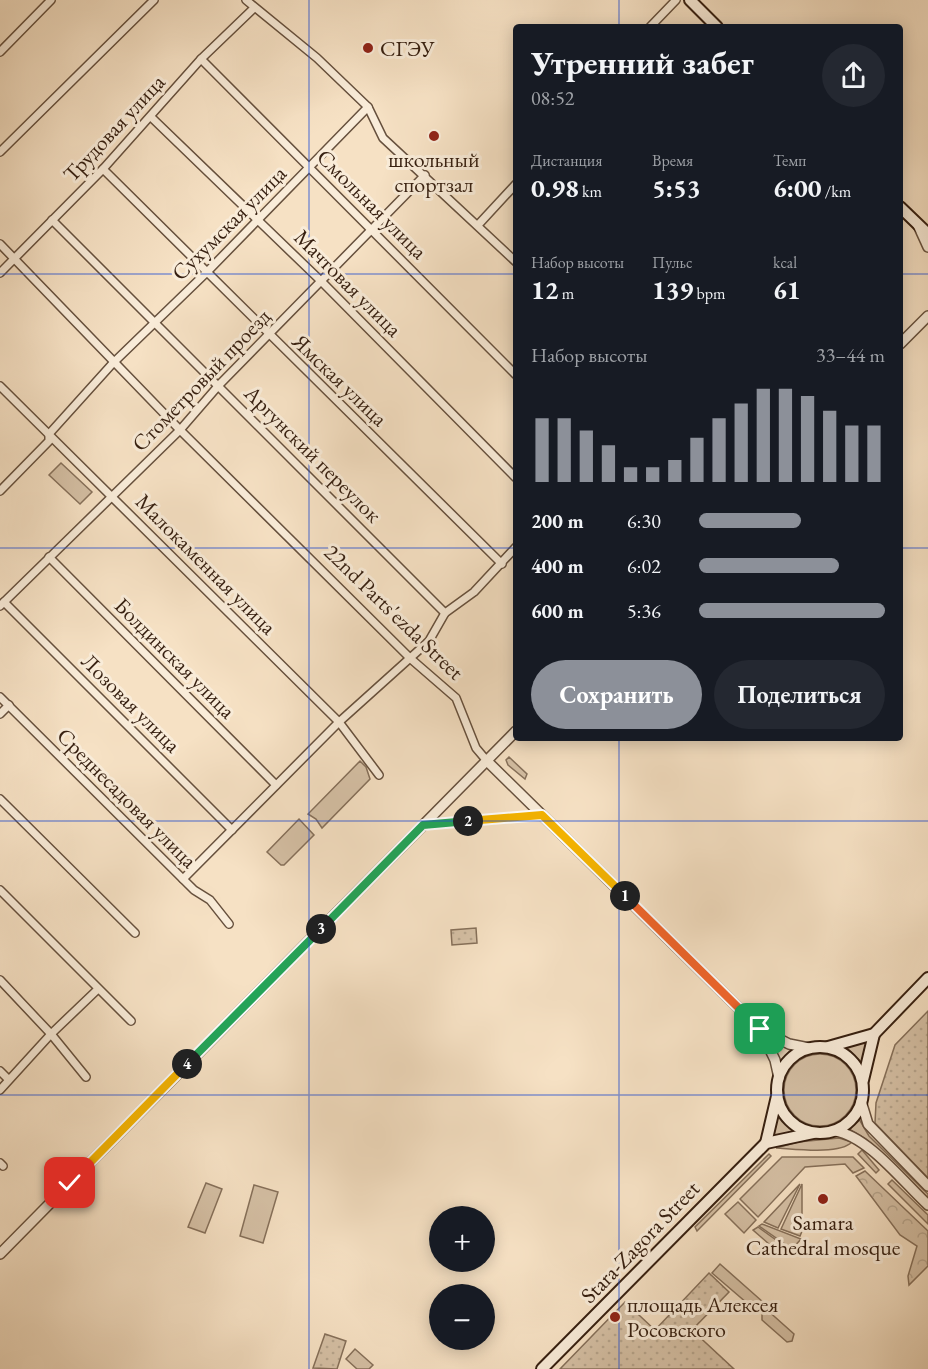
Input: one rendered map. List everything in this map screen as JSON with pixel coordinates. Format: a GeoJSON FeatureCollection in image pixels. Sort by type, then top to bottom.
{"type":"FeatureCollection","features":[{"type":"Feature","properties":{"kind":"main road"},"geometry":{"type":"LineString","coordinates":[[690,0],[714,24]]}},
{"type":"Feature","properties":{"kind":"main road"},"geometry":{"type":"LineString","coordinates":[[903,210],[928,234]]}},
{"type":"Feature","properties":{"kind":"main road"},"geometry":{"type":"LineString","coordinates":[[874,1034],[827,1047],[810,1048],[798,1054],[786,1065],[779,1078],[766,1143],[835,1131],[855,1115],[861,1101],[862,1080],[874,1034],[928,978]]}},
{"type":"Feature","properties":{"kind":"main road"},"geometry":{"type":"LineString","coordinates":[[827,1047],[843,1053],[854,1062],[862,1080]]}},
{"type":"Feature","properties":{"kind":"main road"},"geometry":{"type":"LineString","coordinates":[[777,1092],[781,1107],[789,1120],[813,1133]]}},
{"type":"Feature","properties":{"kind":"main road","name":"Stara-Zagora Street"},"geometry":{"type":"LineString","coordinates":[[542,1369],[766,1143]]}},
{"type":"Feature","properties":{"kind":"street"},"geometry":{"type":"LineString","coordinates":[[0,52],[51,0]]}},
{"type":"Feature","properties":{"kind":"street"},"geometry":{"type":"LineString","coordinates":[[0,152],[154,0]]}},
{"type":"Feature","properties":{"kind":"street"},"geometry":{"type":"LineString","coordinates":[[246,0],[317,58],[368,107],[384,138],[513,259]]}},
{"type":"Feature","properties":{"kind":"street"},"geometry":{"type":"LineString","coordinates":[[653,24],[676,0]]}},
{"type":"Feature","properties":{"kind":"street","name":"Трудовая улица"},"geometry":{"type":"LineString","coordinates":[[0,273],[103,169],[201,59],[254,8]]}},
{"type":"Feature","properties":{"kind":"street","name":"Смольная улица"},"geometry":{"type":"LineString","coordinates":[[201,59],[513,372]]}},
{"type":"Feature","properties":{"kind":"street","name":"Сухумская улица"},"geometry":{"type":"LineString","coordinates":[[0,491],[49,441],[49,434],[113,363],[207,272],[257,218],[368,107]]}},
{"type":"Feature","properties":{"kind":"street","name":"Мачтовая улица"},"geometry":{"type":"LineString","coordinates":[[151,117],[322,282],[513,475]]}},
{"type":"Feature","properties":{"kind":"street","name":"Ямская улица"},"geometry":{"type":"LineString","coordinates":[[103,169],[502,564]]}},
{"type":"Feature","properties":{"kind":"street","name":"Стометровый проезд"},"geometry":{"type":"LineString","coordinates":[[2,604],[180,430],[219,385],[425,175]]}},
{"type":"Feature","properties":{"kind":"street"},"geometry":{"type":"LineString","coordinates":[[477,225],[513,187]]}},
{"type":"Feature","properties":{"kind":"street","name":"Аргунский переулок"},"geometry":{"type":"LineString","coordinates":[[52,220],[156,321],[445,613]]}},
{"type":"Feature","properties":{"kind":"street"},"geometry":{"type":"LineString","coordinates":[[917,223],[928,247]]}},
{"type":"Feature","properties":{"kind":"street","name":"22nd Parts'ezda Street"},"geometry":{"type":"LineString","coordinates":[[0,244],[180,430],[411,659],[456,698],[475,746],[487,761],[760,1029],[775,1060],[779,1078]]}},
{"type":"Feature","properties":{"kind":"street"},"geometry":{"type":"LineString","coordinates":[[903,341],[928,316]]}},
{"type":"Feature","properties":{"kind":"street","name":"Малокаменная улица"},"geometry":{"type":"LineString","coordinates":[[0,386],[339,722],[379,775]]}},
{"type":"Feature","properties":{"kind":"street"},"geometry":{"type":"LineString","coordinates":[[183,879],[339,722],[411,659],[429,641],[445,613],[474,592],[513,551]]}},
{"type":"Feature","properties":{"kind":"street","name":"Болдинская улица"},"geometry":{"type":"LineString","coordinates":[[49,557],[276,785]]}},
{"type":"Feature","properties":{"kind":"street","name":"Лозовая улица"},"geometry":{"type":"LineString","coordinates":[[2,604],[232,830]]}},
{"type":"Feature","properties":{"kind":"street","name":"Среднесадовая улица"},"geometry":{"type":"LineString","coordinates":[[0,697],[183,879],[210,900],[229,924]]}},
{"type":"Feature","properties":{"kind":"street"},"geometry":{"type":"LineString","coordinates":[[0,714],[9,705]]}},
{"type":"Feature","properties":{"kind":"street"},"geometry":{"type":"LineString","coordinates":[[2,1249],[513,734]]}},
{"type":"Feature","properties":{"kind":"street"},"geometry":{"type":"LineString","coordinates":[[0,799],[135,933]]}},
{"type":"Feature","properties":{"kind":"street"},"geometry":{"type":"LineString","coordinates":[[423,825],[542,815]]}},
{"type":"Feature","properties":{"kind":"street"},"geometry":{"type":"LineString","coordinates":[[0,891],[131,1022]]}},
{"type":"Feature","properties":{"kind":"street"},"geometry":{"type":"LineString","coordinates":[[0,980],[51,1034],[86,1077]]}},
{"type":"Feature","properties":{"kind":"street"},"geometry":{"type":"LineString","coordinates":[[0,1090],[51,1034],[98,989]]}},
{"type":"Feature","properties":{"kind":"street"},"geometry":{"type":"LineString","coordinates":[[760,1029],[789,1044],[810,1048]]}},
{"type":"Feature","properties":{"kind":"street"},"geometry":{"type":"LineString","coordinates":[[0,1071],[8,1079]]}},
{"type":"Feature","properties":{"kind":"street"},"geometry":{"type":"LineString","coordinates":[[861,1101],[868,1124],[928,1186]]}},
{"type":"Feature","properties":{"kind":"street"},"geometry":{"type":"LineString","coordinates":[[835,1131],[847,1133],[863,1143],[928,1205]]}},
{"type":"Feature","properties":{"kind":"green space"},"geometry":{"type":"Polygon","coordinates":[[[61,463],[92,492],[80,504],[49,475],[61,463]]]}},
{"type":"Feature","properties":{"kind":"green space"},"geometry":{"type":"Polygon","coordinates":[[[509,757],[527,774],[525,779],[508,765],[506,760],[509,757]]]}},
{"type":"Feature","properties":{"kind":"green space"},"geometry":{"type":"Polygon","coordinates":[[[360,761],[366,767],[370,779],[322,828],[316,819],[308,814],[360,761]]]}},
{"type":"Feature","properties":{"kind":"green space"},"geometry":{"type":"Polygon","coordinates":[[[299,819],[314,835],[284,865],[281,865],[267,852],[299,819]]]}},
{"type":"Feature","properties":{"kind":"green space"},"geometry":{"type":"Polygon","coordinates":[[[476,928],[477,943],[452,945],[451,930],[476,928]]]}},
{"type":"Feature","properties":{"kind":"green space"},"geometry":{"type":"Polygon","coordinates":[[[928,1011],[928,1178],[875,1123],[876,1103],[895,1045],[928,1011]]]}},
{"type":"Feature","properties":{"kind":"green space"},"geometry":{"type":"Polygon","coordinates":[[[869,1038],[862,1063],[846,1047],[869,1038]]]}},
{"type":"Feature","properties":{"kind":"green space"},"geometry":{"type":"Polygon","coordinates":[[[820,1054],[834,1057],[846,1064],[853,1076],[856,1090],[853,1104],[846,1116],[834,1123],[820,1126],[806,1123],[794,1116],[787,1104],[784,1090],[787,1076],[794,1064],[806,1057],[820,1054]]]}},
{"type":"Feature","properties":{"kind":"green space"},"geometry":{"type":"Polygon","coordinates":[[[777,1115],[795,1132],[770,1139],[777,1115]]]}},
{"type":"Feature","properties":{"kind":"green space"},"geometry":{"type":"Polygon","coordinates":[[[859,1119],[869,1136],[928,1194],[928,1199],[866,1139],[849,1129],[859,1119]]]}},
{"type":"Feature","properties":{"kind":"green space"},"geometry":{"type":"Polygon","coordinates":[[[839,1138],[852,1142],[837,1149],[827,1150],[776,1148],[798,1142],[839,1138]]]}},
{"type":"Feature","properties":{"kind":"green space"},"geometry":{"type":"Polygon","coordinates":[[[862,1150],[879,1170],[876,1173],[858,1154],[862,1150]]]}},
{"type":"Feature","properties":{"kind":"green space"},"geometry":{"type":"Polygon","coordinates":[[[769,1154],[771,1156],[697,1231],[695,1227],[769,1154]]]}},
{"type":"Feature","properties":{"kind":"green space"},"geometry":{"type":"Polygon","coordinates":[[[782,1157],[853,1157],[864,1168],[853,1173],[845,1164],[805,1167],[758,1217],[740,1199],[782,1157]]]}},
{"type":"Feature","properties":{"kind":"green space"},"geometry":{"type":"Polygon","coordinates":[[[865,1171],[928,1231],[928,1266],[909,1285],[908,1276],[917,1246],[900,1235],[856,1176],[865,1171]]]}},
{"type":"Feature","properties":{"kind":"green space"},"geometry":{"type":"Polygon","coordinates":[[[892,1180],[928,1215],[928,1224],[888,1184],[892,1180]]]}},
{"type":"Feature","properties":{"kind":"green space"},"geometry":{"type":"Polygon","coordinates":[[[206,1183],[222,1189],[205,1233],[188,1227],[206,1183]]]}},
{"type":"Feature","properties":{"kind":"green space"},"geometry":{"type":"Polygon","coordinates":[[[800,1184],[778,1228],[764,1222],[800,1184]]]}},
{"type":"Feature","properties":{"kind":"green space"},"geometry":{"type":"Polygon","coordinates":[[[802,1184],[802,1231],[800,1236],[781,1229],[802,1184]]]}},
{"type":"Feature","properties":{"kind":"green space"},"geometry":{"type":"Polygon","coordinates":[[[254,1185],[278,1192],[263,1243],[240,1236],[254,1185]]]}},
{"type":"Feature","properties":{"kind":"green space"},"geometry":{"type":"Polygon","coordinates":[[[738,1202],[756,1220],[744,1233],[725,1214],[738,1202]]]}},
{"type":"Feature","properties":{"kind":"green space"},"geometry":{"type":"Polygon","coordinates":[[[762,1224],[801,1239],[792,1249],[759,1226],[762,1224]]]}},
{"type":"Feature","properties":{"kind":"green space"},"geometry":{"type":"Polygon","coordinates":[[[758,1227],[790,1250],[777,1251],[753,1230],[758,1227]]]}},
{"type":"Feature","properties":{"kind":"green space"},"geometry":{"type":"Polygon","coordinates":[[[720,1264],[763,1302],[754,1309],[712,1273],[720,1264]]]}},
{"type":"Feature","properties":{"kind":"green space"},"geometry":{"type":"Polygon","coordinates":[[[709,1273],[729,1292],[692,1330],[734,1369],[560,1369],[625,1302],[655,1330],[709,1273]]]}},
{"type":"Feature","properties":{"kind":"green space"},"geometry":{"type":"Polygon","coordinates":[[[766,1309],[794,1334],[792,1341],[787,1342],[762,1320],[762,1314],[766,1309]]]}},
{"type":"Feature","properties":{"kind":"green space"},"geometry":{"type":"Polygon","coordinates":[[[325,1334],[346,1341],[337,1369],[313,1368],[325,1334]]]}},
{"type":"Feature","properties":{"kind":"green space"},"geometry":{"type":"Polygon","coordinates":[[[355,1349],[373,1365],[369,1369],[357,1369],[346,1359],[355,1349]]]}},
{"type":"Feature","properties":{"kind":"place","name":"СГЭУ"},"geometry":{"type":"Point","coordinates":[368,48]}},
{"type":"Feature","properties":{"kind":"place","name":"школьный спортзал"},"geometry":{"type":"Point","coordinates":[434,136]}},
{"type":"Feature","properties":{"kind":"place","name":"Samara Cathedral mosque"},"geometry":{"type":"Point","coordinates":[823,1199]}},
{"type":"Feature","properties":{"kind":"place","name":"площадь Алексея Росовского"},"geometry":{"type":"Point","coordinates":[615,1317]}},
{"type":"Feature","properties":{"kind":"route"},"geometry":{"type":"LineString","coordinates":[[70,1183],[423,825],[542,815],[760,1029]]}}]}
